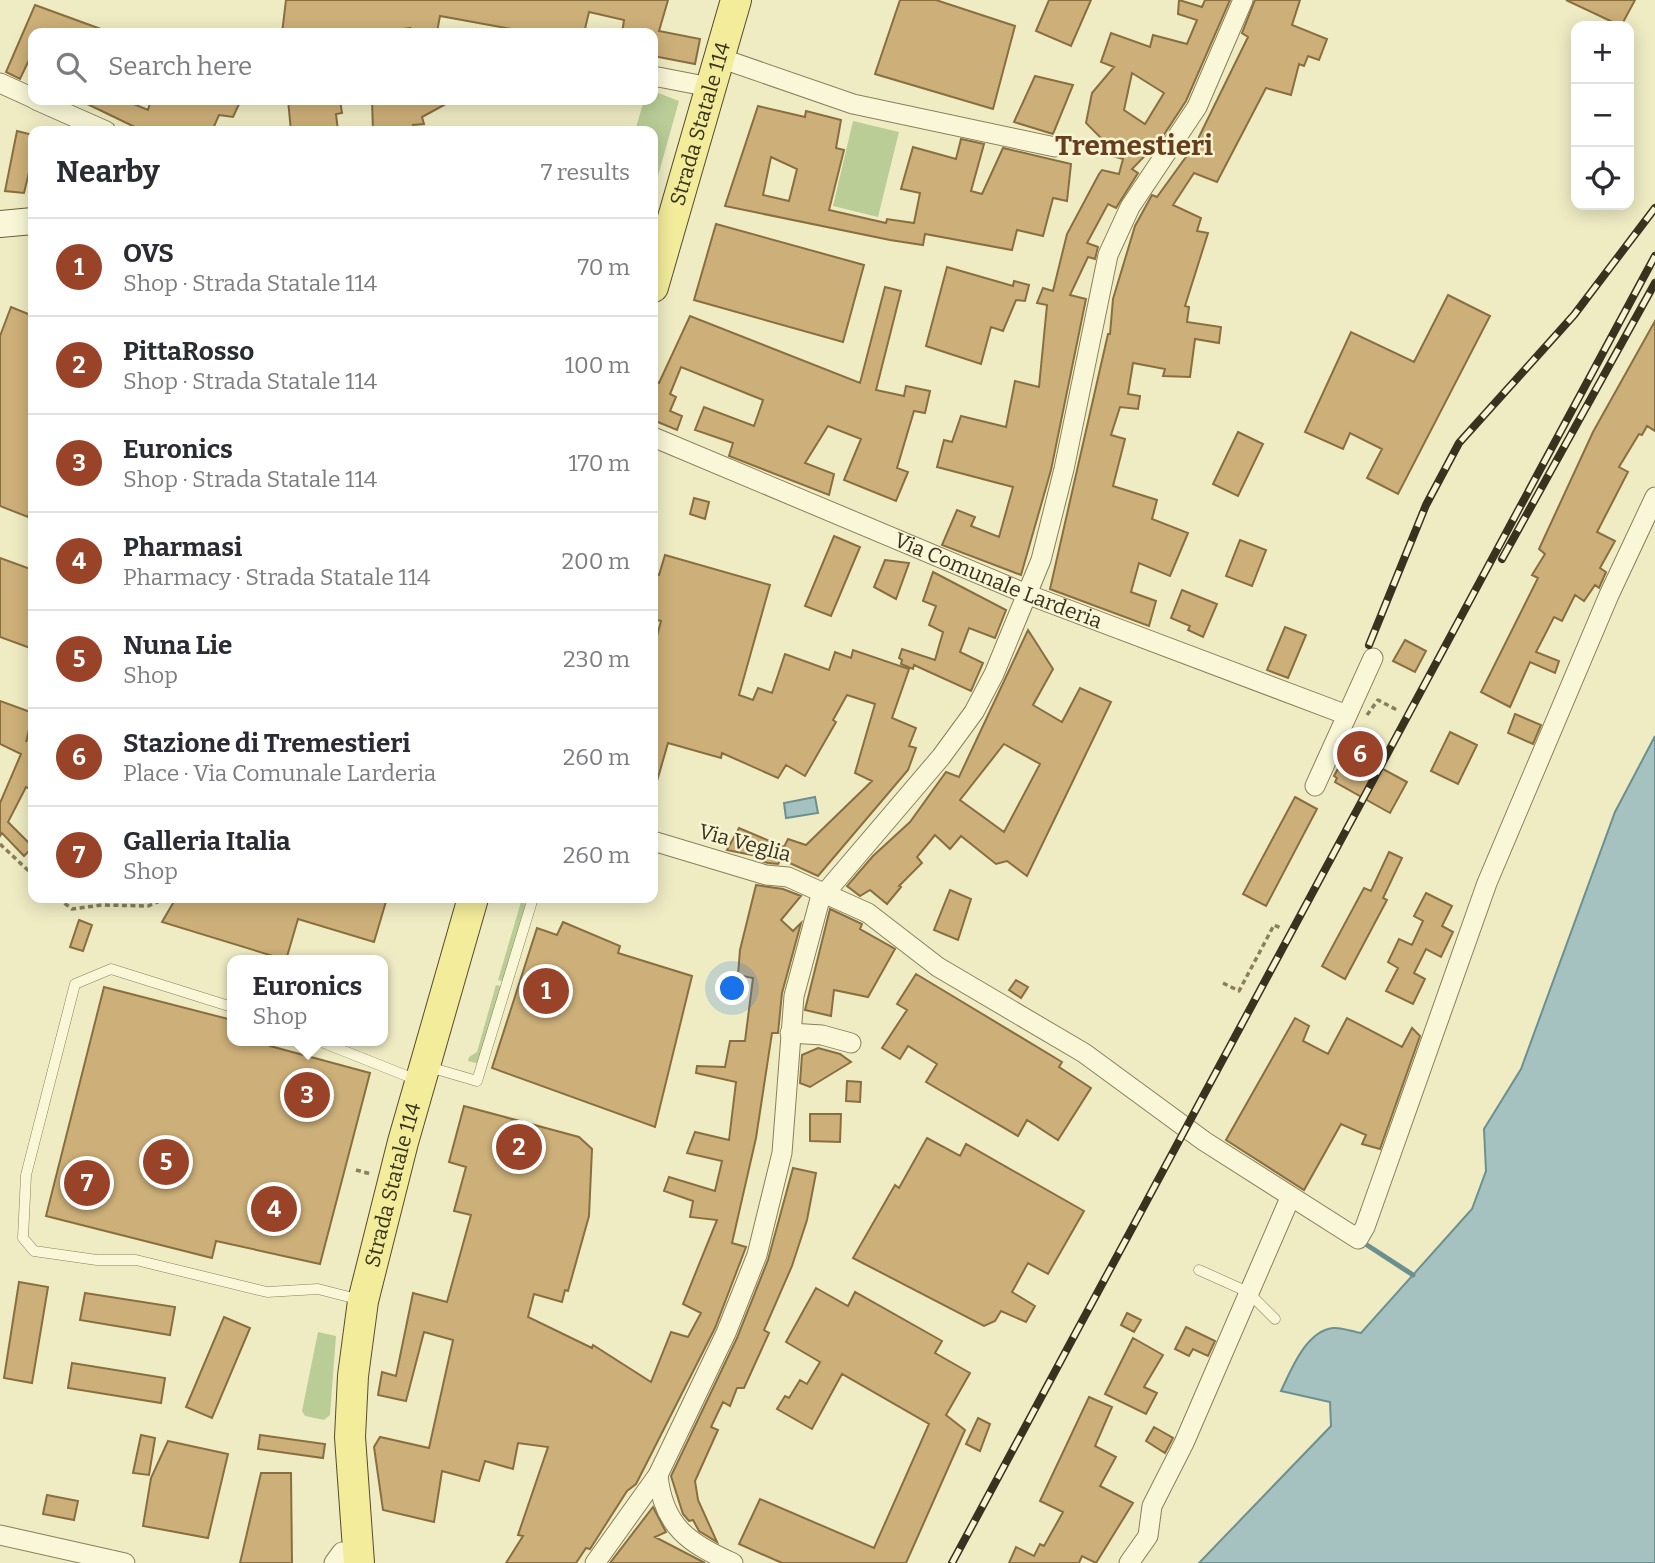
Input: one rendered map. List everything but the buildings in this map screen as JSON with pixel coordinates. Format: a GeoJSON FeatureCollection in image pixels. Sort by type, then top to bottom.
{"type":"FeatureCollection","features":[{"type":"Feature","properties":{"kind":"main road","name":"Strada Statale 114"},"geometry":{"type":"LineString","coordinates":[[658,269],[736,0]]}},
{"type":"Feature","properties":{"kind":"main road","name":"Strada Statale 114"},"geometry":{"type":"LineString","coordinates":[[344,1560],[351,1479],[353,1376],[363,1301],[472,903]]}},
{"type":"Feature","properties":{"kind":"street"},"geometry":{"type":"LineString","coordinates":[[595,1563],[658,1475],[726,1333],[757,1255],[782,1153],[790,1033],[799,975],[817,906],[824,892],[904,803],[960,733],[986,691],[1029,594],[1057,500],[1108,255],[1130,207],[1198,107],[1243,0]]}},
{"type":"Feature","properties":{"kind":"street"},"geometry":{"type":"LineString","coordinates":[[720,58],[853,104],[1055,147]]}},
{"type":"Feature","properties":{"kind":"street"},"geometry":{"type":"LineString","coordinates":[[658,77],[710,87]]}},
{"type":"Feature","properties":{"kind":"street"},"geometry":{"type":"LineString","coordinates":[[0,83],[28,96]]}},
{"type":"Feature","properties":{"kind":"street"},"geometry":{"type":"LineString","coordinates":[[48,105],[95,126]]}},
{"type":"Feature","properties":{"kind":"street"},"geometry":{"type":"LineString","coordinates":[[0,224],[28,221]]}},
{"type":"Feature","properties":{"kind":"street","name":"Via Comunale Larderia"},"geometry":{"type":"LineString","coordinates":[[658,439],[1029,594],[1357,715]]}},
{"type":"Feature","properties":{"kind":"street","name":"Via Veglia"},"geometry":{"type":"LineString","coordinates":[[658,843],[766,875],[788,877],[868,913],[938,967],[1084,1053],[1204,1141],[1358,1239],[1365,1227],[1487,883],[1609,595],[1655,497]]}},
{"type":"Feature","properties":{"kind":"street"},"geometry":{"type":"LineString","coordinates":[[1314,786],[1357,715],[1373,658]]}},
{"type":"Feature","properties":{"kind":"street"},"geometry":{"type":"LineString","coordinates":[[790,1033],[830,1036],[851,1043]]}},
{"type":"Feature","properties":{"kind":"street"},"geometry":{"type":"LineString","coordinates":[[1129,1563],[1148,1536],[1152,1506],[1184,1443],[1290,1198]]}},
{"type":"Feature","properties":{"kind":"street"},"geometry":{"type":"LineString","coordinates":[[658,1475],[664,1503],[683,1535],[701,1549],[733,1563]]}},
{"type":"Feature","properties":{"kind":"street"},"geometry":{"type":"LineString","coordinates":[[0,1535],[125,1563]]}},
{"type":"Feature","properties":{"kind":"lane"},"geometry":{"type":"LineString","coordinates":[[335,1046],[423,1074],[477,1081],[531,903]]}},
{"type":"Feature","properties":{"kind":"lane"},"geometry":{"type":"LineString","coordinates":[[227,1005],[111,969],[75,984],[26,1175],[23,1238],[34,1251],[97,1260],[136,1260],[267,1292],[318,1289],[363,1301]]}},
{"type":"Feature","properties":{"kind":"lane"},"geometry":{"type":"LineString","coordinates":[[1199,1270],[1248,1292],[1275,1318]]}},
{"type":"Feature","properties":{"kind":"path"},"geometry":{"type":"LineString","coordinates":[[1357,715],[1378,700],[1399,711]]}},
{"type":"Feature","properties":{"kind":"path"},"geometry":{"type":"LineString","coordinates":[[0,844],[28,870]]}},
{"type":"Feature","properties":{"kind":"path"},"geometry":{"type":"LineString","coordinates":[[64,903],[72,909],[102,905],[148,906],[155,903]]}},
{"type":"Feature","properties":{"kind":"path"},"geometry":{"type":"LineString","coordinates":[[1223,983],[1239,991],[1274,925],[1281,928]]}},
{"type":"Feature","properties":{"kind":"path"},"geometry":{"type":"LineString","coordinates":[[356,1170],[377,1175]]}},
{"type":"Feature","properties":{"kind":"green space"},"geometry":{"type":"Polygon","coordinates":[[[658,93],[679,101],[658,176],[658,126],[636,126],[643,105],[658,105],[658,93]]]}},
{"type":"Feature","properties":{"kind":"green space"},"geometry":{"type":"Polygon","coordinates":[[[853,121],[899,132],[878,217],[833,206],[853,121]]]}},
{"type":"Feature","properties":{"kind":"green space"},"geometry":{"type":"Polygon","coordinates":[[[521,903],[523,903],[528,905],[505,982],[498,980],[521,903]]]}},
{"type":"Feature","properties":{"kind":"green space"},"geometry":{"type":"Polygon","coordinates":[[[496,985],[504,987],[480,1064],[468,1061],[469,1057],[477,1052],[496,985]]]}},
{"type":"Feature","properties":{"kind":"green space"},"geometry":{"type":"Polygon","coordinates":[[[318,1332],[336,1336],[330,1415],[324,1420],[305,1416],[302,1411],[318,1332]]]}},
{"type":"Feature","properties":{"kind":"water"},"geometry":{"type":"Polygon","coordinates":[[[1655,736],[1655,1563],[1199,1563],[1331,1426],[1330,1402],[1281,1391],[1307,1344],[1323,1331],[1333,1328],[1361,1333],[1472,1209],[1486,1171],[1484,1129],[1521,1069],[1615,812],[1655,736]]]}},
{"type":"Feature","properties":{"kind":"water"},"geometry":{"type":"Polygon","coordinates":[[[815,797],[818,813],[786,818],[784,803],[815,797]]]}},
{"type":"Feature","properties":{"kind":"waterway"},"geometry":{"type":"LineString","coordinates":[[1367,1245],[1413,1275]]}},
{"type":"Feature","properties":{"kind":"railway"},"geometry":{"type":"LineString","coordinates":[[1369,645],[1426,505],[1459,443],[1574,315],[1655,208]]}},
{"type":"Feature","properties":{"kind":"railway"},"geometry":{"type":"LineString","coordinates":[[952,1563],[1655,256]]}},
{"type":"Feature","properties":{"kind":"railway"},"geometry":{"type":"LineString","coordinates":[[1502,559],[1655,283]]}},
{"type":"Feature","properties":{"kind":"place","name":"Stazione di Tremestieri"},"geometry":{"type":"Point","coordinates":[1360,754]}},
{"type":"Feature","properties":{"kind":"place","name":"OVS"},"geometry":{"type":"Point","coordinates":[546,991]}},
{"type":"Feature","properties":{"kind":"place","name":"Euronics"},"geometry":{"type":"Point","coordinates":[307,1095]}},
{"type":"Feature","properties":{"kind":"place","name":"PittaRosso"},"geometry":{"type":"Point","coordinates":[519,1147]}},
{"type":"Feature","properties":{"kind":"place","name":"Nuna Lie"},"geometry":{"type":"Point","coordinates":[166,1162]}},
{"type":"Feature","properties":{"kind":"place","name":"Galleria Italia"},"geometry":{"type":"Point","coordinates":[87,1183]}},
{"type":"Feature","properties":{"kind":"place","name":"Pharmasi"},"geometry":{"type":"Point","coordinates":[274,1209]}},
{"type":"Feature","properties":{"kind":"district","name":"Tremestieri"},"geometry":{"type":"Point","coordinates":[1134,145]}}]}
